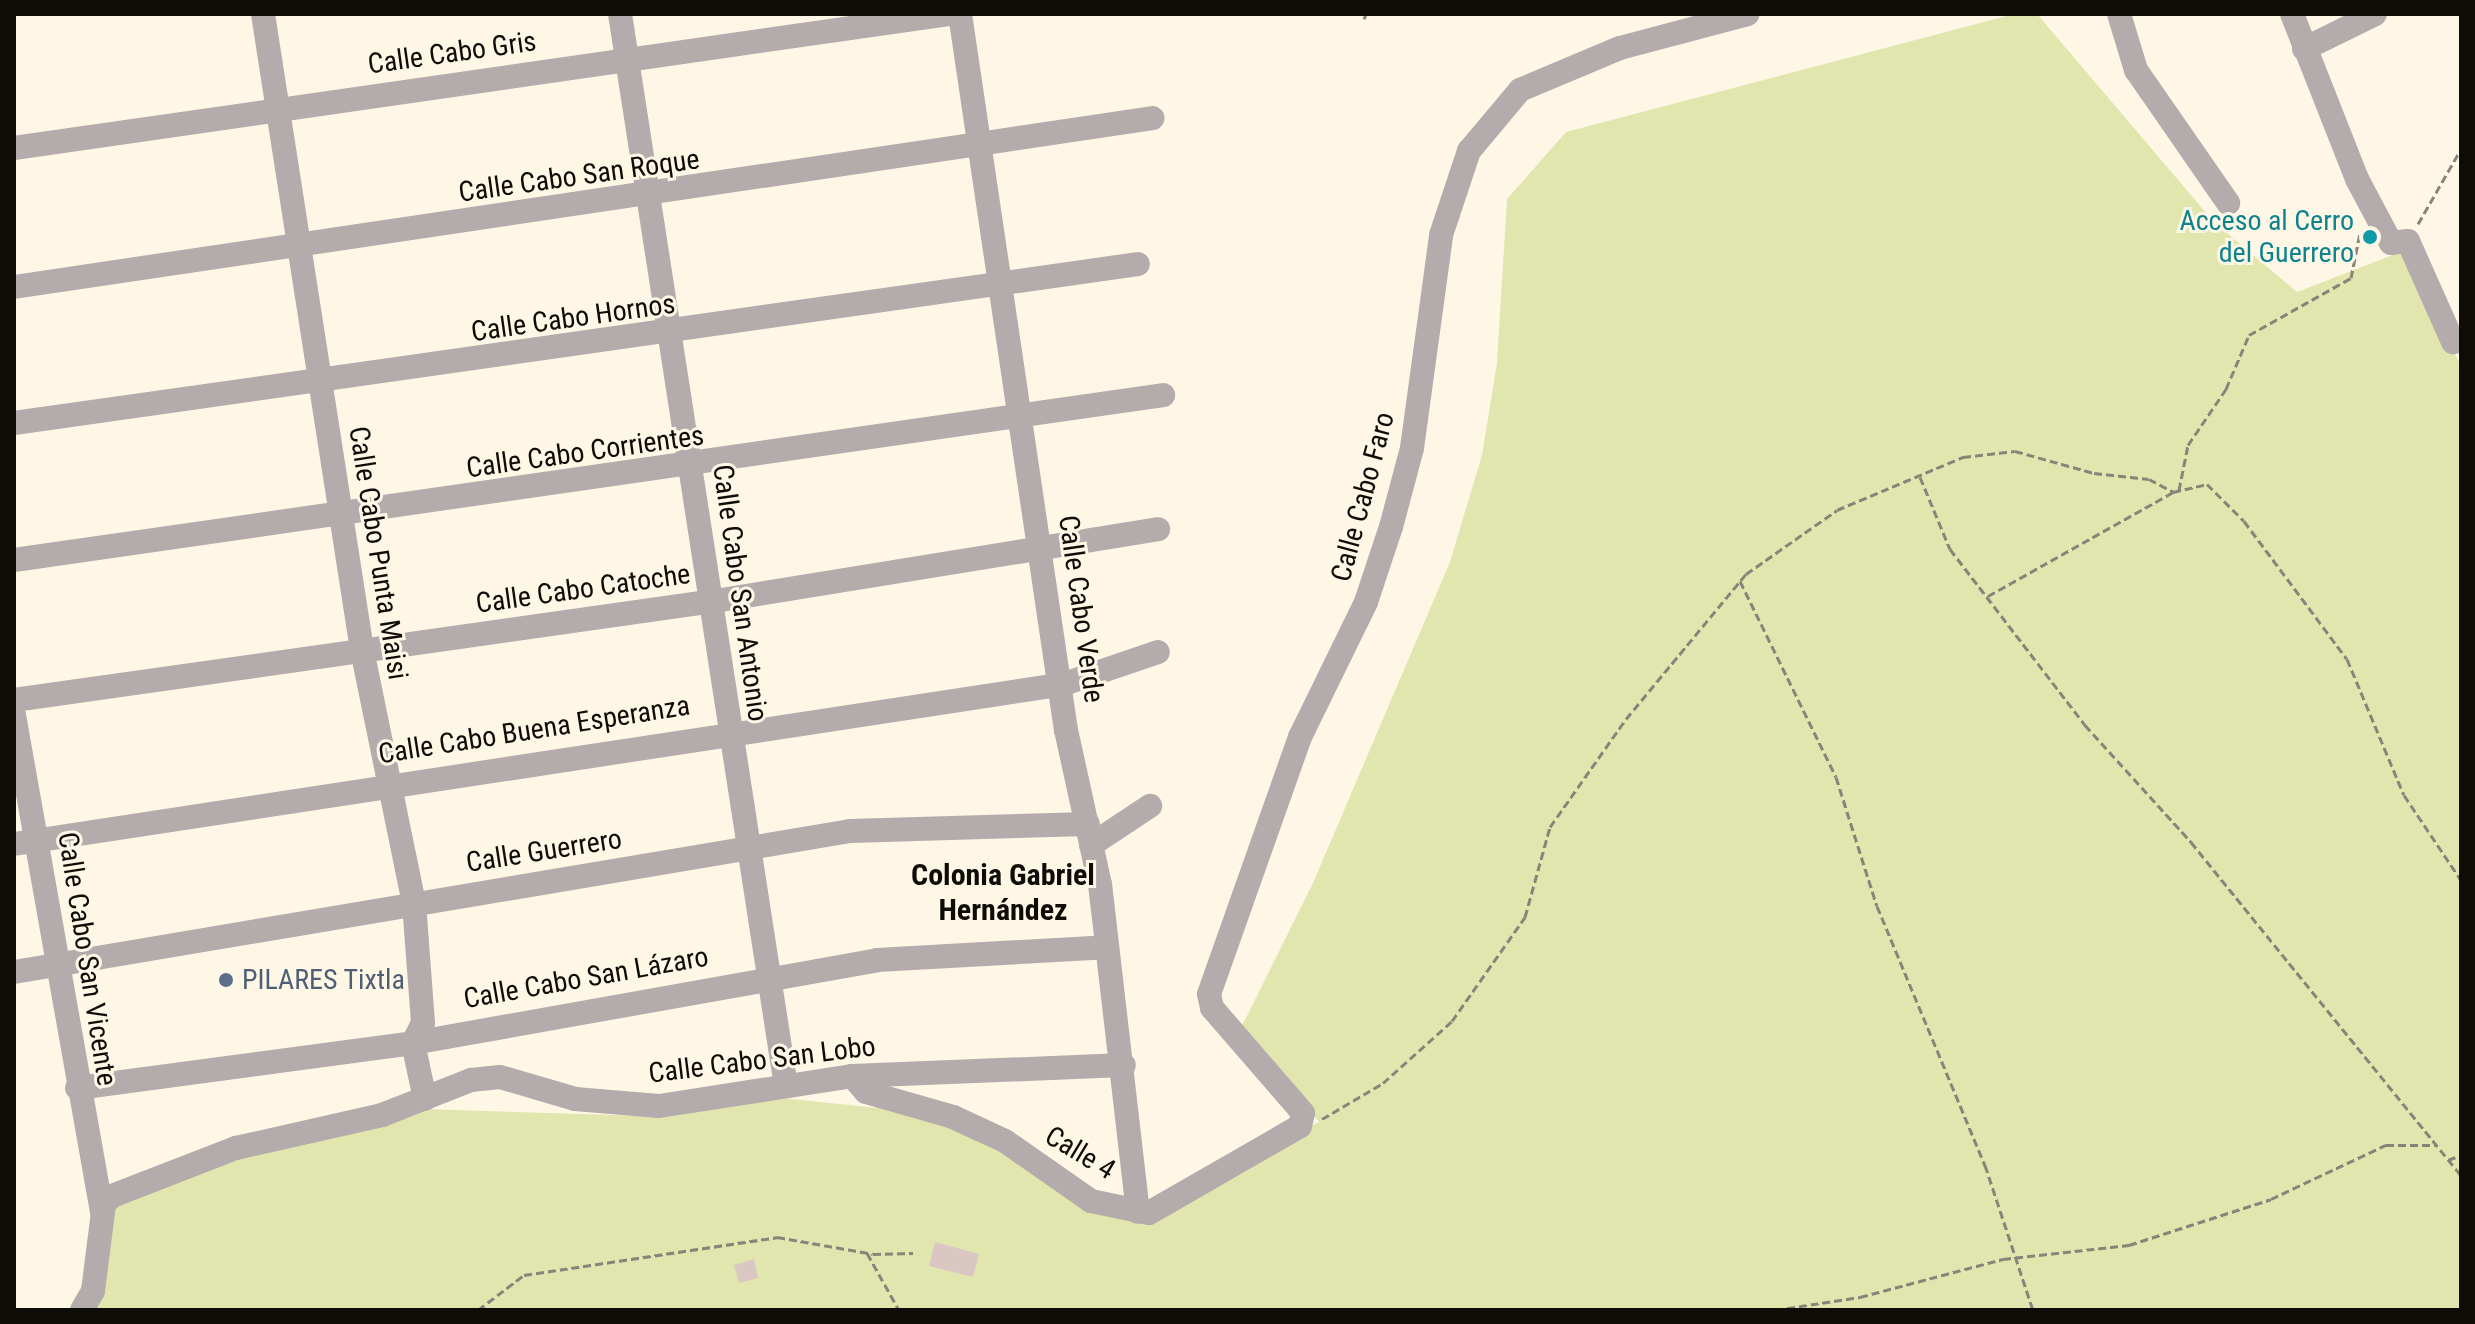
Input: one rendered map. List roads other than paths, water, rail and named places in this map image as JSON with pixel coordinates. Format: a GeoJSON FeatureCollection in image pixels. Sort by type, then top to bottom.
{"type":"FeatureCollection","features":[{"type":"Feature","properties":{"kind":"street","name":"Calle Cabo Punta Maisi"},"geometry":{"type":"LineString","coordinates":[[263,14],[362,650],[414,903],[423,1023],[413,1043],[425,1099]]}},
{"type":"Feature","properties":{"kind":"street","name":"Calle Cabo San Antonio"},"geometry":{"type":"LineString","coordinates":[[620,14],[715,601],[729,730],[786,1086]]}},
{"type":"Feature","properties":{"kind":"street","name":"Calle Cabo Gris"},"geometry":{"type":"LineString","coordinates":[[14,148],[627,57],[948,14]]}},
{"type":"Feature","properties":{"kind":"street","name":"Calle Cabo Verde"},"geometry":{"type":"LineString","coordinates":[[960,14],[1090,834],[1124,1065],[1138,1212]]}},
{"type":"Feature","properties":{"kind":"street","name":"Calle Cabo Faro"},"geometry":{"type":"LineString","coordinates":[[1138,1212],[1165,1207],[1302,1123],[1212,1008],[1209,994],[1300,737],[1366,602],[1391,527],[1412,448],[1441,235],[1469,151],[1520,90],[1620,48],[1748,14]]}},
{"type":"Feature","properties":{"kind":"street"},"geometry":{"type":"LineString","coordinates":[[2119,14],[2136,70],[2228,203]]}},
{"type":"Feature","properties":{"kind":"street"},"geometry":{"type":"LineString","coordinates":[[2292,14],[2360,184],[2391,243],[2408,241],[2453,342]]}},
{"type":"Feature","properties":{"kind":"street"},"geometry":{"type":"LineString","coordinates":[[2304,49],[2375,14]]}},
{"type":"Feature","properties":{"kind":"street","name":"Calle Cabo San Roque"},"geometry":{"type":"LineString","coordinates":[[14,287],[649,196],[1153,118]]}},
{"type":"Feature","properties":{"kind":"street","name":"Calle Cabo Hornos"},"geometry":{"type":"LineString","coordinates":[[14,423],[673,335],[1004,287],[1138,264]]}},
{"type":"Feature","properties":{"kind":"street","name":"Calle Cabo Corrientes"},"geometry":{"type":"LineString","coordinates":[[14,560],[1022,420],[1163,395]]}},
{"type":"Feature","properties":{"kind":"street","name":"Calle Cabo Catoche"},"geometry":{"type":"LineString","coordinates":[[14,700],[715,601],[1158,529]]}},
{"type":"Feature","properties":{"kind":"street","name":"Calle Cabo Buena Esperanza"},"geometry":{"type":"LineString","coordinates":[[26,842],[729,730],[1064,684],[1158,652]]}},
{"type":"Feature","properties":{"kind":"street","name":"Calle Cabo San Vicente"},"geometry":{"type":"LineString","coordinates":[[14,715],[26,842],[56,964],[102,1212],[93,1291],[82,1310]]}},
{"type":"Feature","properties":{"kind":"street"},"geometry":{"type":"LineString","coordinates":[[1090,834],[1150,806]]}},
{"type":"Feature","properties":{"kind":"street","name":"Calle Guerrero"},"geometry":{"type":"LineString","coordinates":[[14,972],[850,831],[1090,834]]}},
{"type":"Feature","properties":{"kind":"street","name":"Calle Cabo San Lázaro"},"geometry":{"type":"LineString","coordinates":[[77,1088],[413,1043],[767,977],[877,960],[1106,947]]}},
{"type":"Feature","properties":{"kind":"street","name":"Calle Cabo San Lobo"},"geometry":{"type":"LineString","coordinates":[[102,1212],[112,1196],[236,1148],[341,1126],[489,1076],[575,1099],[659,1106],[786,1086],[1124,1065]]}},
{"type":"Feature","properties":{"kind":"street","name":"Calle 4"},"geometry":{"type":"LineString","coordinates":[[855,1081],[953,1117],[1005,1141],[1091,1201],[1138,1212]]}},
{"type":"Feature","properties":{"kind":"place","name":"Acceso al Cerro del Guerrero"},"geometry":{"type":"Point","coordinates":[2370,237]}},
{"type":"Feature","properties":{"kind":"place","name":"PILARES Tixtla"},"geometry":{"type":"Point","coordinates":[226,980]}},
{"type":"Feature","properties":{"kind":"district","name":"Colonia Gabriel Hernández"},"geometry":{"type":"Point","coordinates":[1003,892]}}]}
